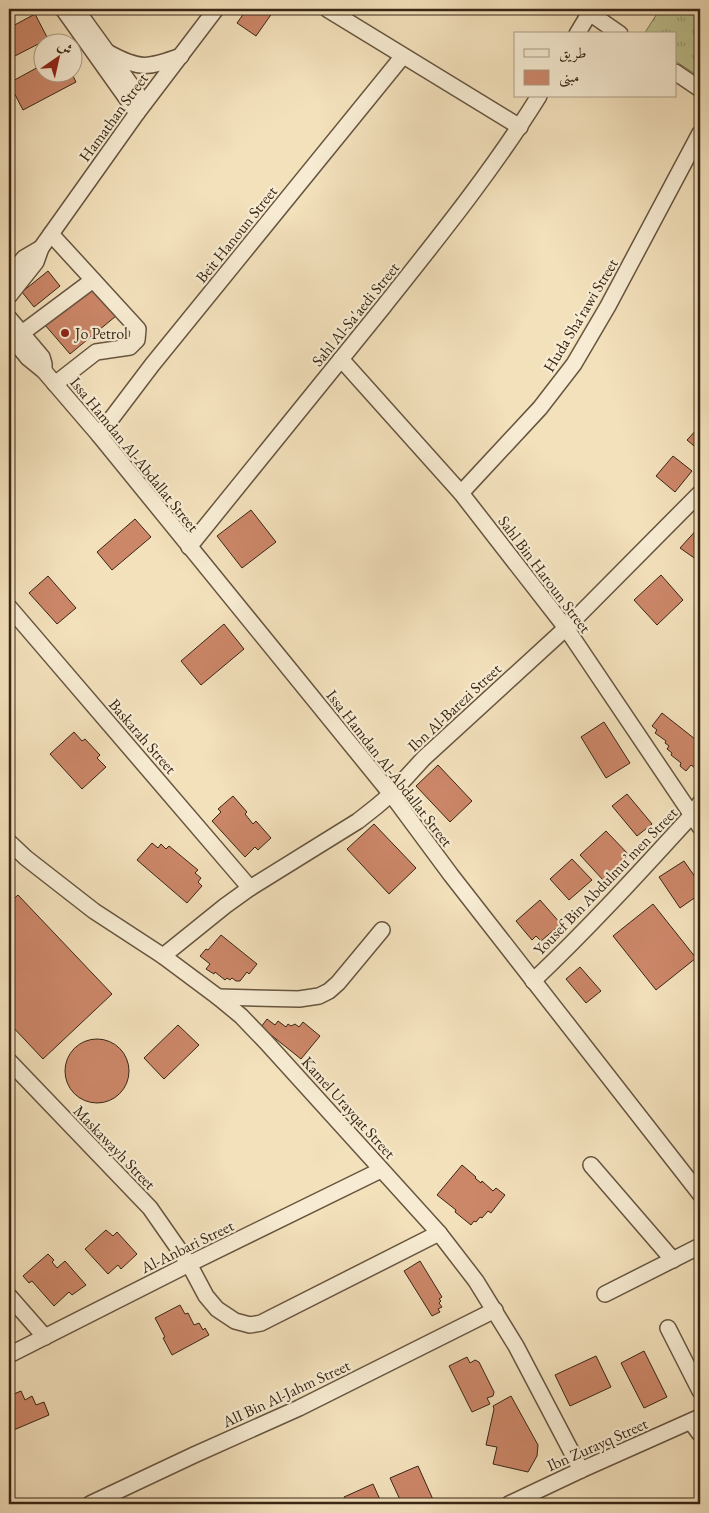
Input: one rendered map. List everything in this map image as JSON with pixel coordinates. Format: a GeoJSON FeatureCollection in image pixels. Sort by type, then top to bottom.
{"type":"FeatureCollection","features":[{"type":"Feature","properties":{"kind":"street"},"geometry":{"type":"LineString","coordinates":[[63,9],[141,108]]}},
{"type":"Feature","properties":{"kind":"street"},"geometry":{"type":"LineString","coordinates":[[76,9],[107,52],[141,108]]}},
{"type":"Feature","properties":{"kind":"street","name":"Hamathan Street"},"geometry":{"type":"LineString","coordinates":[[9,296],[36,262],[41,248],[141,108],[216,9]]}},
{"type":"Feature","properties":{"kind":"street"},"geometry":{"type":"LineString","coordinates":[[327,9],[520,126]]}},
{"type":"Feature","properties":{"kind":"street"},"geometry":{"type":"LineString","coordinates":[[578,32],[589,10],[617,32]]}},
{"type":"Feature","properties":{"kind":"street"},"geometry":{"type":"LineString","coordinates":[[107,52],[132,64],[143,66],[159,64],[181,56]]}},
{"type":"Feature","properties":{"kind":"street","name":"Beit Hanoun Street"},"geometry":{"type":"LineString","coordinates":[[99,435],[152,365],[403,56]]}},
{"type":"Feature","properties":{"kind":"street"},"geometry":{"type":"LineString","coordinates":[[676,73],[700,90]]}},
{"type":"Feature","properties":{"kind":"street","name":"Sahl Al-Sa'aedi Street"},"geometry":{"type":"LineString","coordinates":[[189,547],[479,184],[520,126],[537,98]]}},
{"type":"Feature","properties":{"kind":"street","name":"Huda Sha'rawi Street"},"geometry":{"type":"LineString","coordinates":[[461,493],[540,408],[574,364],[613,298],[700,133]]}},
{"type":"Feature","properties":{"kind":"street"},"geometry":{"type":"LineString","coordinates":[[51,234],[138,329],[137,340],[130,347],[96,352],[55,384]]}},
{"type":"Feature","properties":{"kind":"street","name":"Hamathan Street"},"geometry":{"type":"LineString","coordinates":[[9,276],[24,258],[41,248]]}},
{"type":"Feature","properties":{"kind":"street"},"geometry":{"type":"LineString","coordinates":[[15,334],[93,280]]}},
{"type":"Feature","properties":{"kind":"street","name":"Issa Hamdan Al-Abdallat Street"},"geometry":{"type":"LineString","coordinates":[[9,318],[28,358],[44,371],[99,435],[391,794],[451,875],[700,1194]]}},
{"type":"Feature","properties":{"kind":"street","name":"Sahl Bin Haroun Street"},"geometry":{"type":"LineString","coordinates":[[341,359],[461,493],[566,628],[698,815]]}},
{"type":"Feature","properties":{"kind":"street","name":"Ibn Al-Barezi Street"},"geometry":{"type":"LineString","coordinates":[[163,956],[250,888],[358,821],[391,794],[424,758],[566,628],[700,492]]}},
{"type":"Feature","properties":{"kind":"street","name":"Baskarah Street"},"geometry":{"type":"LineString","coordinates":[[9,607],[250,888]]}},
{"type":"Feature","properties":{"kind":"street","name":"Yousef Bin Abdulmu’men Street"},"geometry":{"type":"LineString","coordinates":[[533,981],[584,932],[698,815]]}},
{"type":"Feature","properties":{"kind":"street","name":"Kamel Urayqat Street"},"geometry":{"type":"LineString","coordinates":[[9,842],[26,858],[94,911],[163,956],[218,997],[254,1028],[439,1233],[476,1280],[520,1354],[580,1470]]}},
{"type":"Feature","properties":{"kind":"street"},"geometry":{"type":"LineString","coordinates":[[218,997],[299,999],[319,996],[329,991],[338,983],[382,930]]}},
{"type":"Feature","properties":{"kind":"street","name":"Maskawayh Street"},"geometry":{"type":"LineString","coordinates":[[9,1062],[150,1208],[189,1264],[206,1296],[218,1309],[235,1321],[250,1325],[261,1323],[439,1233]]}},
{"type":"Feature","properties":{"kind":"street"},"geometry":{"type":"LineString","coordinates":[[591,1164],[674,1260]]}},
{"type":"Feature","properties":{"kind":"street","name":"Al-Anbari Street"},"geometry":{"type":"LineString","coordinates":[[9,1355],[381,1170]]}},
{"type":"Feature","properties":{"kind":"street"},"geometry":{"type":"LineString","coordinates":[[605,1294],[700,1246]]}},
{"type":"Feature","properties":{"kind":"street"},"geometry":{"type":"LineString","coordinates":[[9,1296],[45,1337]]}},
{"type":"Feature","properties":{"kind":"street","name":"AlI Bin Al-Jahm Street"},"geometry":{"type":"LineString","coordinates":[[90,1504],[299,1408],[495,1310]]}},
{"type":"Feature","properties":{"kind":"street"},"geometry":{"type":"LineString","coordinates":[[668,1328],[700,1391]]}},
{"type":"Feature","properties":{"kind":"street"},"geometry":{"type":"LineString","coordinates":[[696,1419],[700,1434]]}},
{"type":"Feature","properties":{"kind":"street","name":"Ibn Zurayq Street"},"geometry":{"type":"LineString","coordinates":[[509,1504],[580,1470],[696,1419]]}},
{"type":"Feature","properties":{"kind":"green space"},"geometry":{"type":"Polygon","coordinates":[[[660,9],[691,9],[700,15],[700,77],[676,62],[676,32],[645,32],[660,9]]]}},
{"type":"Feature","properties":{"kind":"building"},"geometry":{"type":"Polygon","coordinates":[[[247,9],[275,9],[256,36],[237,23],[247,9]]]}},
{"type":"Feature","properties":{"kind":"building"},"geometry":{"type":"Polygon","coordinates":[[[35,14],[44,32],[32,32],[32,47],[9,59],[9,28],[35,14]]]}},
{"type":"Feature","properties":{"kind":"building"},"geometry":{"type":"Polygon","coordinates":[[[32,70],[32,82],[76,82],[23,110],[9,83],[32,70]]]}},
{"type":"Feature","properties":{"kind":"building"},"geometry":{"type":"Polygon","coordinates":[[[48,271],[60,286],[34,307],[22,292],[48,271]]]}},
{"type":"Feature","properties":{"kind":"building"},"geometry":{"type":"Polygon","coordinates":[[[91,286],[116,316],[70,354],[45,325],[91,286]]]}},
{"type":"Feature","properties":{"kind":"building"},"geometry":{"type":"Polygon","coordinates":[[[700,426],[700,451],[687,440],[700,426]]]}},
{"type":"Feature","properties":{"kind":"building"},"geometry":{"type":"Polygon","coordinates":[[[673,456],[692,471],[675,492],[656,476],[673,456]]]}},
{"type":"Feature","properties":{"kind":"building"},"geometry":{"type":"Polygon","coordinates":[[[251,510],[276,542],[242,568],[217,536],[251,510]]]}},
{"type":"Feature","properties":{"kind":"building"},"geometry":{"type":"Polygon","coordinates":[[[135,519],[151,537],[112,570],[97,552],[135,519]]]}},
{"type":"Feature","properties":{"kind":"building"},"geometry":{"type":"Polygon","coordinates":[[[700,526],[700,562],[680,548],[700,526]]]}},
{"type":"Feature","properties":{"kind":"building"},"geometry":{"type":"Polygon","coordinates":[[[661,575],[683,600],[657,625],[634,600],[661,575]]]}},
{"type":"Feature","properties":{"kind":"building"},"geometry":{"type":"Polygon","coordinates":[[[48,576],[76,608],[57,624],[29,593],[48,576]]]}},
{"type":"Feature","properties":{"kind":"building"},"geometry":{"type":"Polygon","coordinates":[[[224,624],[244,649],[201,685],[181,661],[224,624]]]}},
{"type":"Feature","properties":{"kind":"building"},"geometry":{"type":"Polygon","coordinates":[[[662,713],[700,743],[700,762],[695,768],[691,765],[686,771],[680,766],[681,763],[667,749],[669,746],[665,743],[666,741],[655,733],[657,730],[652,726],[662,713]]]}},
{"type":"Feature","properties":{"kind":"building"},"geometry":{"type":"Polygon","coordinates":[[[604,722],[630,763],[606,778],[581,737],[604,722]]]}},
{"type":"Feature","properties":{"kind":"building"},"geometry":{"type":"Polygon","coordinates":[[[74,732],[82,741],[85,739],[100,755],[97,758],[106,767],[82,789],[50,754],[74,732]]]}},
{"type":"Feature","properties":{"kind":"building"},"geometry":{"type":"Polygon","coordinates":[[[438,765],[472,801],[450,822],[416,786],[438,765]]]}},
{"type":"Feature","properties":{"kind":"building"},"geometry":{"type":"Polygon","coordinates":[[[627,794],[652,824],[637,836],[612,806],[627,794]]]}},
{"type":"Feature","properties":{"kind":"building"},"geometry":{"type":"Polygon","coordinates":[[[233,796],[247,812],[245,814],[253,824],[256,821],[271,838],[258,850],[255,847],[245,857],[212,821],[221,812],[218,809],[233,796]]]}},
{"type":"Feature","properties":{"kind":"building"},"geometry":{"type":"Polygon","coordinates":[[[374,824],[416,868],[389,894],[347,849],[374,824]]]}},
{"type":"Feature","properties":{"kind":"building"},"geometry":{"type":"Polygon","coordinates":[[[606,831],[630,856],[604,881],[580,855],[606,831]]]}},
{"type":"Feature","properties":{"kind":"building"},"geometry":{"type":"Polygon","coordinates":[[[152,843],[158,848],[161,844],[166,849],[169,846],[198,870],[195,873],[201,878],[198,882],[202,886],[187,903],[137,860],[152,843]]]}},
{"type":"Feature","properties":{"kind":"building"},"geometry":{"type":"Polygon","coordinates":[[[572,859],[592,880],[569,900],[550,879],[572,859]]]}},
{"type":"Feature","properties":{"kind":"building"},"geometry":{"type":"Polygon","coordinates":[[[684,861],[700,884],[700,894],[680,908],[659,877],[684,861]]]}},
{"type":"Feature","properties":{"kind":"building"},"geometry":{"type":"Polygon","coordinates":[[[18,895],[112,994],[43,1059],[9,1023],[9,903],[18,895]]]}},
{"type":"Feature","properties":{"kind":"building"},"geometry":{"type":"Polygon","coordinates":[[[540,900],[561,924],[541,941],[536,936],[532,940],[516,921],[540,900]]]}},
{"type":"Feature","properties":{"kind":"building"},"geometry":{"type":"Polygon","coordinates":[[[653,904],[696,958],[656,990],[613,936],[653,904]]]}},
{"type":"Feature","properties":{"kind":"building"},"geometry":{"type":"Polygon","coordinates":[[[221,935],[257,964],[240,981],[232,978],[225,980],[215,972],[214,974],[206,969],[210,964],[200,956],[221,935]]]}},
{"type":"Feature","properties":{"kind":"building"},"geometry":{"type":"Polygon","coordinates":[[[580,967],[601,991],[586,1003],[566,979],[580,967]]]}},
{"type":"Feature","properties":{"kind":"building"},"geometry":{"type":"Polygon","coordinates":[[[267,1019],[275,1025],[278,1021],[286,1027],[288,1024],[291,1026],[295,1024],[299,1027],[303,1022],[320,1036],[301,1059],[261,1027],[267,1019]]]}},
{"type":"Feature","properties":{"kind":"building"},"geometry":{"type":"Polygon","coordinates":[[[178,1025],[199,1045],[164,1079],[144,1058],[178,1025]]]}},
{"type":"Feature","properties":{"kind":"building"},"geometry":{"type":"Polygon","coordinates":[[[91,1039],[103,1039],[120,1048],[127,1059],[129,1071],[127,1083],[120,1094],[103,1103],[91,1103],[79,1098],[70,1089],[65,1077],[65,1065],[70,1053],[79,1044],[91,1039]]]}},
{"type":"Feature","properties":{"kind":"building"},"geometry":{"type":"Polygon","coordinates":[[[462,1165],[481,1183],[482,1181],[493,1191],[496,1188],[505,1195],[491,1213],[488,1211],[482,1218],[480,1217],[471,1225],[437,1195],[462,1165]]]}},
{"type":"Feature","properties":{"kind":"building"},"geometry":{"type":"Polygon","coordinates":[[[106,1230],[113,1236],[117,1232],[137,1254],[121,1269],[118,1265],[108,1274],[85,1249],[106,1230]]]}},
{"type":"Feature","properties":{"kind":"building"},"geometry":{"type":"Polygon","coordinates":[[[48,1254],[54,1260],[52,1262],[57,1268],[65,1261],[86,1285],[72,1295],[69,1292],[54,1306],[32,1281],[29,1283],[23,1276],[48,1254]]]}},
{"type":"Feature","properties":{"kind":"building"},"geometry":{"type":"Polygon","coordinates":[[[420,1261],[442,1297],[439,1299],[442,1307],[438,1309],[440,1312],[432,1316],[404,1271],[420,1261]]]}},
{"type":"Feature","properties":{"kind":"building"},"geometry":{"type":"Polygon","coordinates":[[[180,1305],[185,1314],[188,1313],[194,1325],[199,1323],[209,1335],[172,1355],[155,1318],[180,1305]]]}},
{"type":"Feature","properties":{"kind":"building"},"geometry":{"type":"Polygon","coordinates":[[[644,1351],[667,1397],[644,1408],[621,1363],[644,1351]]]}},
{"type":"Feature","properties":{"kind":"building"},"geometry":{"type":"Polygon","coordinates":[[[596,1356],[611,1387],[570,1406],[555,1375],[596,1356]]]}},
{"type":"Feature","properties":{"kind":"building"},"geometry":{"type":"Polygon","coordinates":[[[467,1357],[470,1363],[475,1360],[479,1362],[494,1392],[493,1396],[487,1398],[490,1404],[472,1412],[449,1366],[467,1357]]]}},
{"type":"Feature","properties":{"kind":"building"},"geometry":{"type":"Polygon","coordinates":[[[21,1391],[25,1400],[32,1396],[36,1405],[44,1402],[49,1415],[9,1432],[9,1396],[21,1391]]]}},
{"type":"Feature","properties":{"kind":"building"},"geometry":{"type":"Polygon","coordinates":[[[511,1396],[538,1445],[537,1456],[528,1472],[493,1464],[497,1447],[486,1445],[494,1409],[493,1406],[511,1396]]]}},
{"type":"Feature","properties":{"kind":"building"},"geometry":{"type":"Polygon","coordinates":[[[418,1466],[435,1504],[402,1504],[390,1478],[418,1466]]]}},
{"type":"Feature","properties":{"kind":"building"},"geometry":{"type":"Polygon","coordinates":[[[373,1484],[382,1504],[347,1504],[344,1497],[373,1484]]]}},
{"type":"Feature","properties":{"kind":"place","name":"Jo Petrol"},"geometry":{"type":"Point","coordinates":[65,333]}}]}
